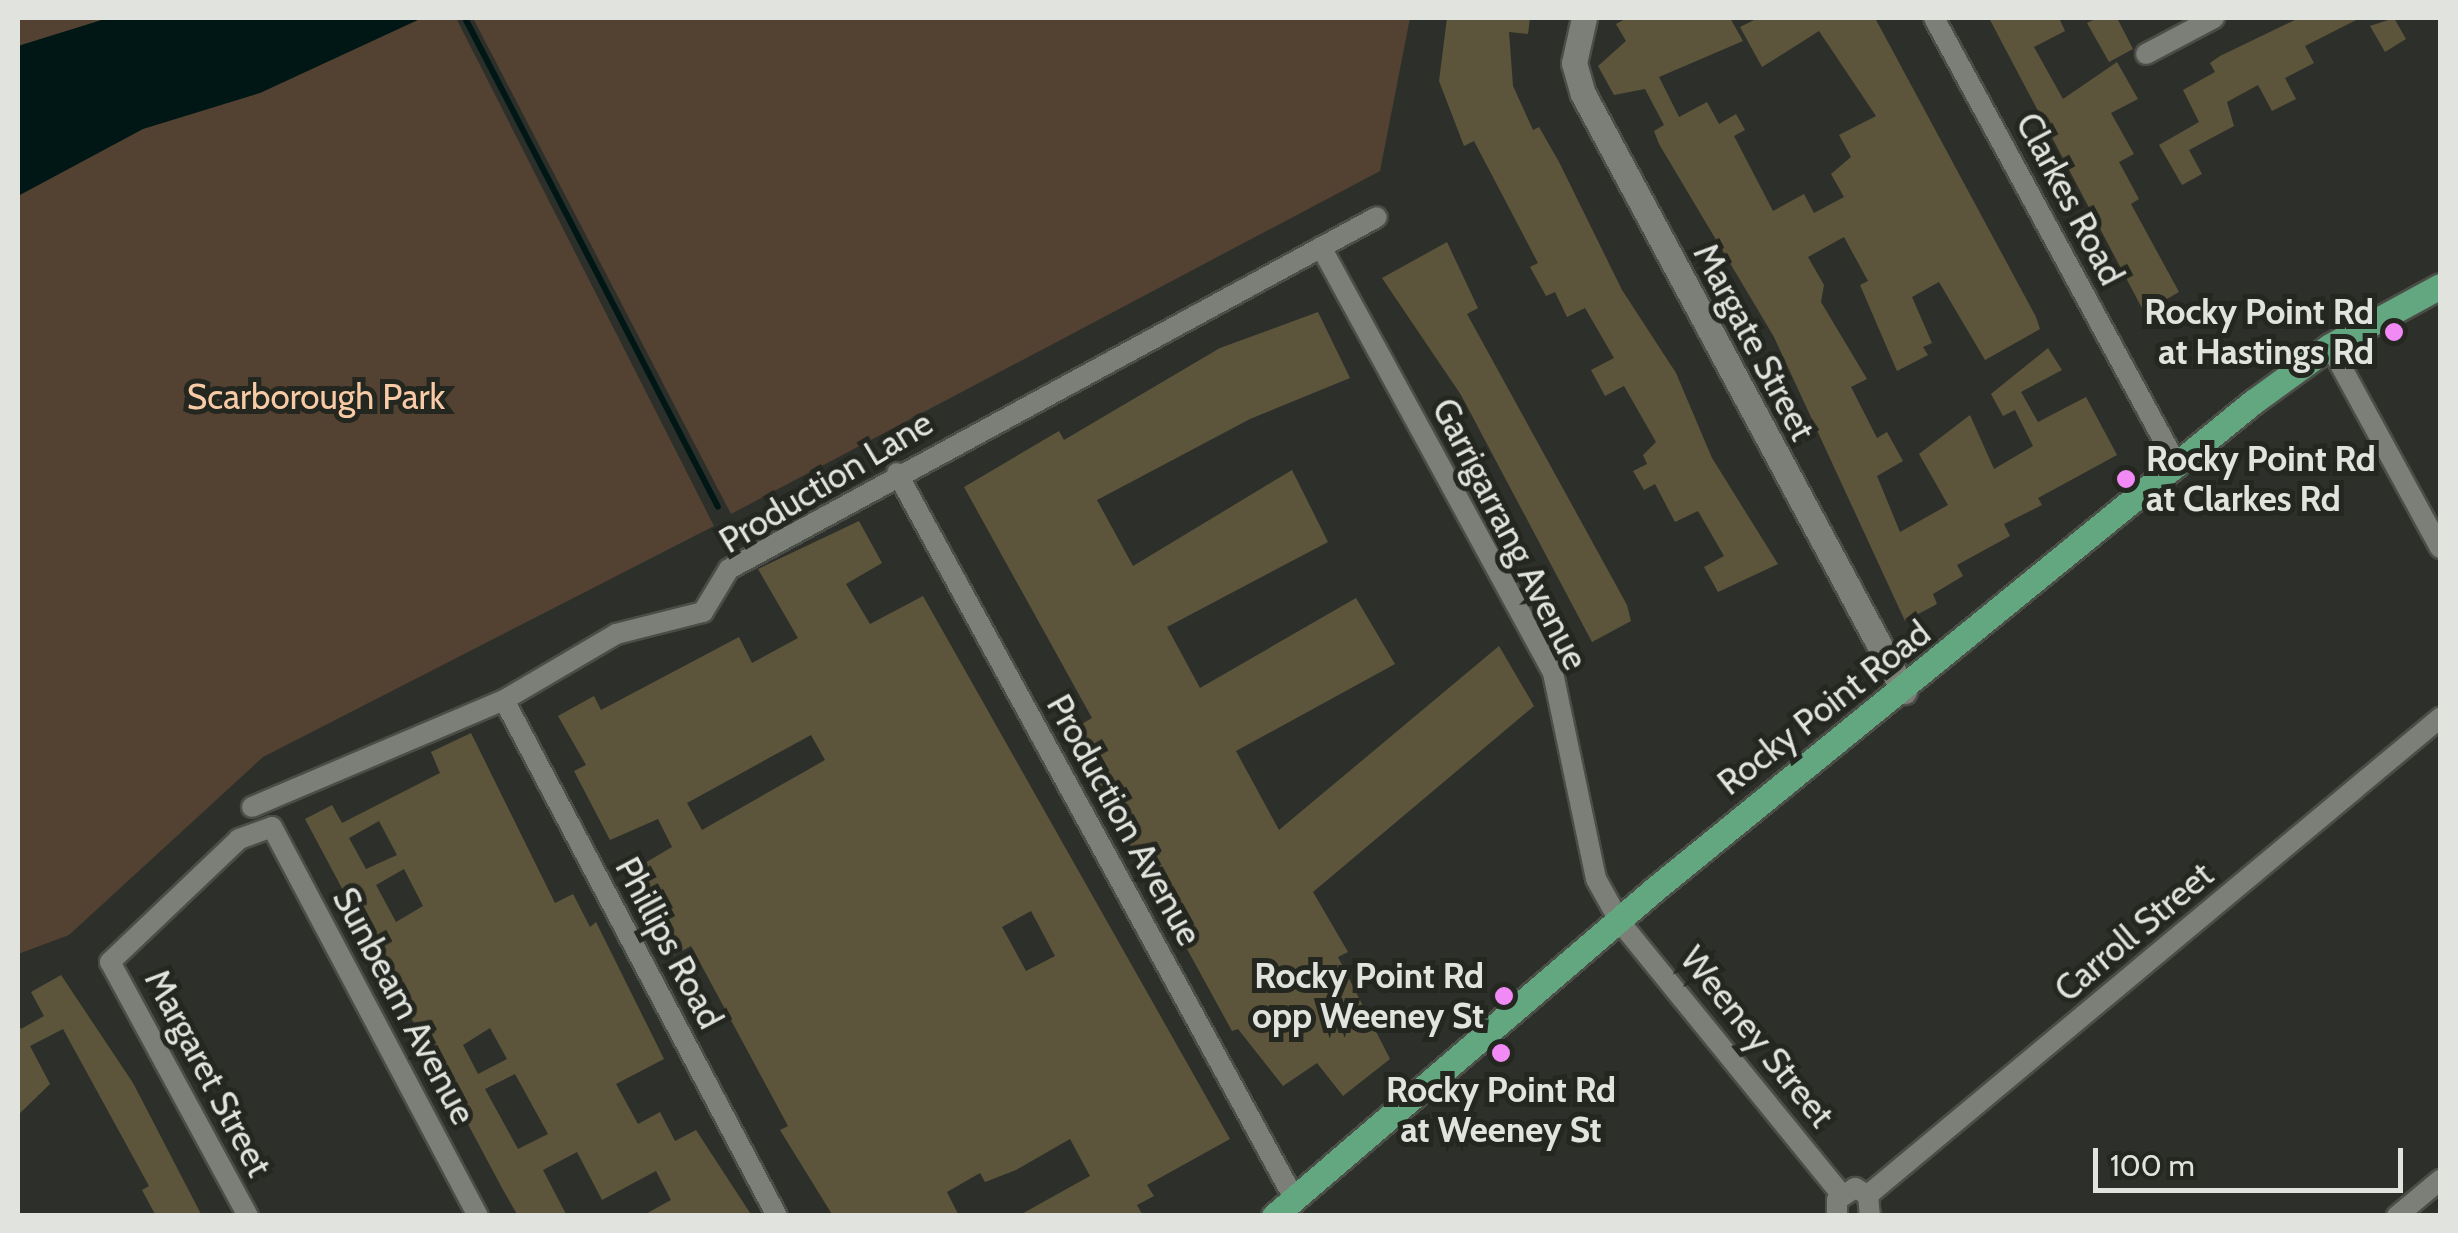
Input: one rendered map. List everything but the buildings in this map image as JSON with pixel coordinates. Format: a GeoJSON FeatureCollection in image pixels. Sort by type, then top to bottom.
{"type":"FeatureCollection","features":[{"type":"Feature","properties":{"kind":"main road","name":"Rocky Point Road"},"geometry":{"type":"LineString","coordinates":[[1274,1216],[1620,922],[2177,464],[2330,346],[2440,286]]}},
{"type":"Feature","properties":{"kind":"street","name":"Margate Street"},"geometry":{"type":"LineString","coordinates":[[1584,18],[1574,63],[1584,94],[1904,692]]}},
{"type":"Feature","properties":{"kind":"street","name":"Clarkes Road"},"geometry":{"type":"LineString","coordinates":[[1934,18],[2177,464]]}},
{"type":"Feature","properties":{"kind":"street"},"geometry":{"type":"LineString","coordinates":[[2146,54],[2214,18]]}},
{"type":"Feature","properties":{"kind":"street","name":"Production Lane"},"geometry":{"type":"LineString","coordinates":[[252,807],[504,700],[616,634],[703,612],[729,569],[896,473],[1378,217]]}},
{"type":"Feature","properties":{"kind":"street","name":"Garrigarrang Avenue"},"geometry":{"type":"LineString","coordinates":[[1321,247],[1553,673],[1596,878],[1620,922]]}},
{"type":"Feature","properties":{"kind":"street"},"geometry":{"type":"LineString","coordinates":[[2330,346],[2440,548]]}},
{"type":"Feature","properties":{"kind":"street","name":"Production Avenue"},"geometry":{"type":"LineString","coordinates":[[896,473],[1294,1198]]}},
{"type":"Feature","properties":{"kind":"street","name":"Phillips Road"},"geometry":{"type":"LineString","coordinates":[[504,700],[777,1216]]}},
{"type":"Feature","properties":{"kind":"street","name":"Carroll Street"},"geometry":{"type":"LineString","coordinates":[[1869,1205],[2440,718]]}},
{"type":"Feature","properties":{"kind":"street","name":"Margaret Street"},"geometry":{"type":"LineString","coordinates":[[248,1216],[110,962],[239,839],[272,827]]}},
{"type":"Feature","properties":{"kind":"street","name":"Sunbeam Avenue"},"geometry":{"type":"LineString","coordinates":[[272,827],[478,1216]]}},
{"type":"Feature","properties":{"kind":"street","name":"Weeney Street"},"geometry":{"type":"LineString","coordinates":[[1620,922],[1839,1205]]}},
{"type":"Feature","properties":{"kind":"street"},"geometry":{"type":"LineString","coordinates":[[2398,1216],[2440,1180]]}},
{"type":"Feature","properties":{"kind":"street"},"geometry":{"type":"LineString","coordinates":[[1839,1205],[1855,1188],[1869,1205]]}},
{"type":"Feature","properties":{"kind":"green space","name":"Scarborough Park"},"geometry":{"type":"Polygon","coordinates":[[[18,18],[456,18],[714,526],[263,757],[69,935],[18,954],[18,18]]]}},
{"type":"Feature","properties":{"kind":"green space"},"geometry":{"type":"Polygon","coordinates":[[[473,18],[1410,18],[1380,171],[731,514],[473,18]]]}},
{"type":"Feature","properties":{"kind":"shaded area"},"geometry":{"type":"Polygon","coordinates":[[[108,18],[420,19],[260,93],[143,129],[18,196],[18,46],[108,18]]]}},
{"type":"Feature","properties":{"kind":"waterway"},"geometry":{"type":"LineString","coordinates":[[466,20],[718,507]]}},
{"type":"Feature","properties":{"kind":"place","name":"Rocky Point Rd at Hastings Rd"},"geometry":{"type":"Point","coordinates":[2394,332]}},
{"type":"Feature","properties":{"kind":"place","name":"Rocky Point Rd at Clarkes Rd"},"geometry":{"type":"Point","coordinates":[2126,479]}},
{"type":"Feature","properties":{"kind":"place","name":"Rocky Point Rd opp Weeney St"},"geometry":{"type":"Point","coordinates":[1504,996]}},
{"type":"Feature","properties":{"kind":"place","name":"Rocky Point Rd at Weeney St"},"geometry":{"type":"Point","coordinates":[1501,1053]}}]}
